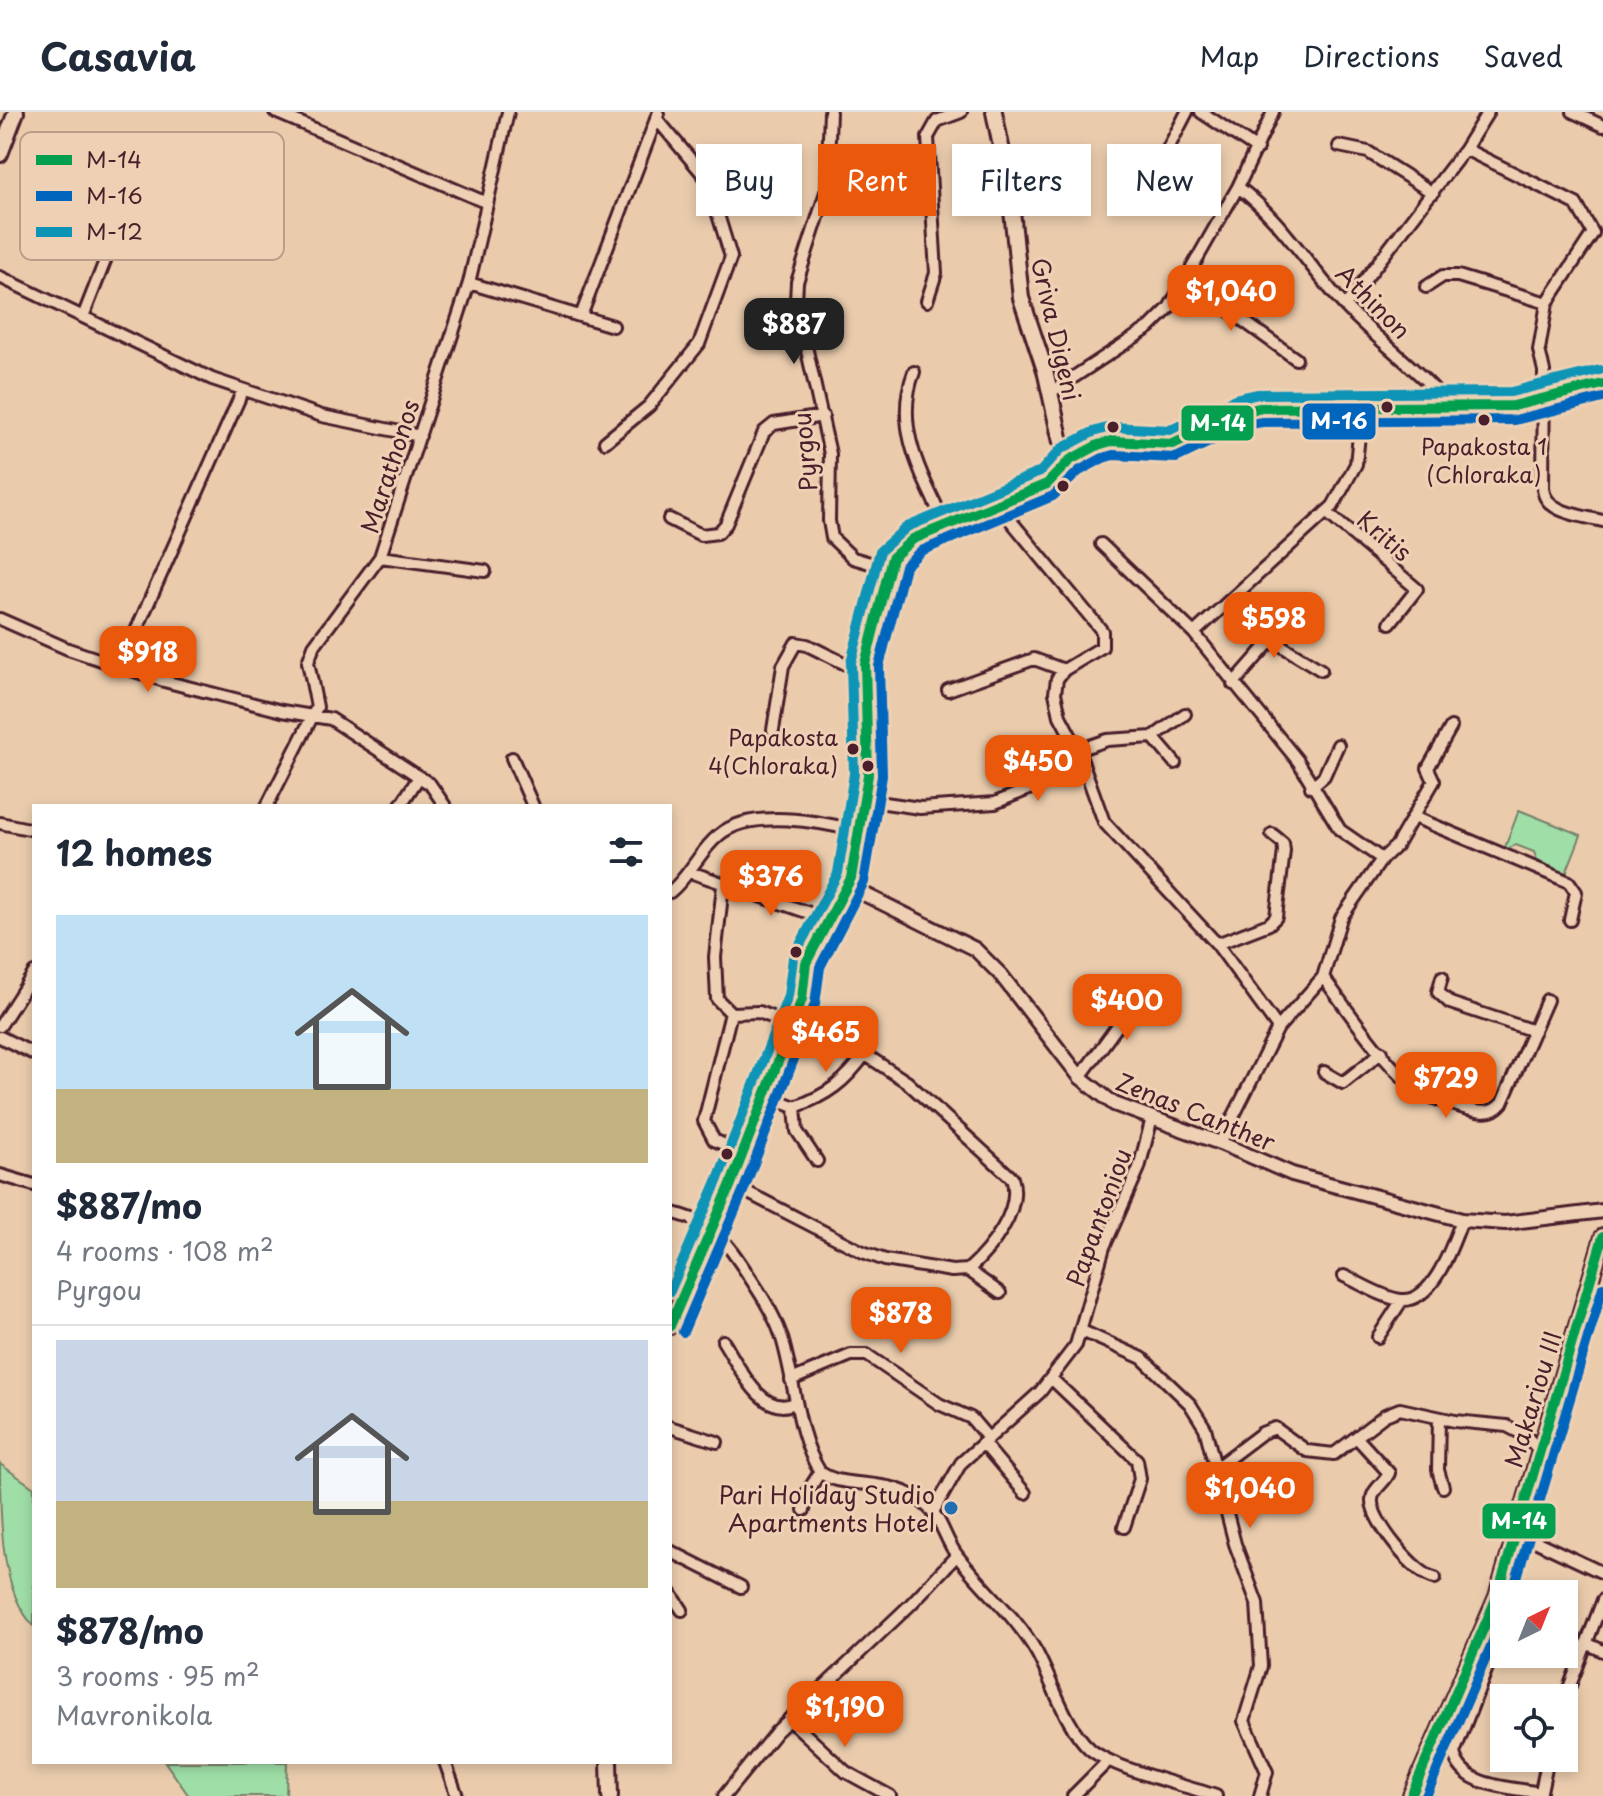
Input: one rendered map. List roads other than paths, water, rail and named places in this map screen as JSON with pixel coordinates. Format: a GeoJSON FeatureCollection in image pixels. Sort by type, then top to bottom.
{"type":"FeatureCollection","features":[{"type":"Feature","properties":{"kind":"main road"},"geometry":{"type":"LineString","coordinates":[[0,154],[16,112]]}},
{"type":"Feature","properties":{"kind":"main road","name":"Griva Digeni"},"geometry":{"type":"LineString","coordinates":[[994,112],[1010,191],[1021,298],[1051,392],[1057,429],[1070,460]]}},
{"type":"Feature","properties":{"kind":"main road"},"geometry":{"type":"LineString","coordinates":[[672,1321],[710,1226],[731,1184],[804,992],[806,963],[848,886],[869,756],[864,673],[887,568],[901,546],[945,524],[1047,484],[1060,474],[1070,460],[1111,441],[1173,444],[1241,412],[1260,408],[1513,406],[1603,384]]}},
{"type":"Feature","properties":{"kind":"main road","name":"Makariou III"},"geometry":{"type":"LineString","coordinates":[[1411,1796],[1476,1651],[1518,1533],[1538,1449],[1603,1237]]}},
{"type":"Feature","properties":{"kind":"main road"},"geometry":{"type":"LineString","coordinates":[[609,1764],[610,1796]]}},
{"type":"Feature","properties":{"kind":"street","name":"Marathonos"},"geometry":{"type":"LineString","coordinates":[[268,804],[318,702],[309,672],[310,653],[380,557],[469,283],[508,112]]}},
{"type":"Feature","properties":{"kind":"street","name":"Pyrgou"},"geometry":{"type":"LineString","coordinates":[[830,112],[827,189],[795,294],[823,416],[831,469],[829,521],[832,538],[853,558],[887,568]]}},
{"type":"Feature","properties":{"kind":"street"},"geometry":{"type":"LineString","coordinates":[[927,301],[936,273],[928,137],[937,121],[961,112]]}},
{"type":"Feature","properties":{"kind":"street"},"geometry":{"type":"LineString","coordinates":[[1170,144],[1187,112]]}},
{"type":"Feature","properties":{"kind":"street"},"geometry":{"type":"LineString","coordinates":[[1201,112],[1257,149]]}},
{"type":"Feature","properties":{"kind":"street"},"geometry":{"type":"LineString","coordinates":[[1051,392],[1150,327],[1169,308],[1238,187],[1273,112]]}},
{"type":"Feature","properties":{"kind":"street"},"geometry":{"type":"LineString","coordinates":[[1345,306],[1433,193],[1488,112]]}},
{"type":"Feature","properties":{"kind":"street"},"geometry":{"type":"LineString","coordinates":[[1573,112],[1603,126]]}},
{"type":"Feature","properties":{"kind":"street"},"geometry":{"type":"LineString","coordinates":[[280,113],[487,203]]}},
{"type":"Feature","properties":{"kind":"street"},"geometry":{"type":"LineString","coordinates":[[581,316],[657,115]]}},
{"type":"Feature","properties":{"kind":"street"},"geometry":{"type":"LineString","coordinates":[[605,442],[656,400],[699,344],[731,257],[707,179],[657,115]]}},
{"type":"Feature","properties":{"kind":"street"},"geometry":{"type":"LineString","coordinates":[[1339,146],[1368,152],[1433,193]]}},
{"type":"Feature","properties":{"kind":"street"},"geometry":{"type":"LineString","coordinates":[[1465,149],[1576,204],[1593,233],[1547,303],[1539,350],[1545,499],[1555,508],[1603,521]]}},
{"type":"Feature","properties":{"kind":"street","name":"Athinon"},"geometry":{"type":"LineString","coordinates":[[1238,187],[1262,209],[1345,306],[1430,382],[1450,407]]}},
{"type":"Feature","properties":{"kind":"street"},"geometry":{"type":"LineString","coordinates":[[83,317],[105,260]]}},
{"type":"Feature","properties":{"kind":"street"},"geometry":{"type":"LineString","coordinates":[[1426,287],[1443,276],[1458,276],[1547,303]]}},
{"type":"Feature","properties":{"kind":"street"},"geometry":{"type":"LineString","coordinates":[[0,277],[243,390],[322,416],[420,436]]}},
{"type":"Feature","properties":{"kind":"street"},"geometry":{"type":"LineString","coordinates":[[1187,280],[1296,359]]}},
{"type":"Feature","properties":{"kind":"street"},"geometry":{"type":"LineString","coordinates":[[469,283],[613,326]]}},
{"type":"Feature","properties":{"kind":"street"},"geometry":{"type":"LineString","coordinates":[[914,372],[906,403],[912,453],[945,524]]}},
{"type":"Feature","properties":{"kind":"street"},"geometry":{"type":"LineString","coordinates":[[120,667],[243,390]]}},
{"type":"Feature","properties":{"kind":"street"},"geometry":{"type":"LineString","coordinates":[[1194,633],[1326,512],[1352,476],[1360,444],[1362,406]]}},
{"type":"Feature","properties":{"kind":"street"},"geometry":{"type":"LineString","coordinates":[[669,519],[701,535],[718,533],[726,524],[764,432],[774,424],[823,416]]}},
{"type":"Feature","properties":{"kind":"street"},"geometry":{"type":"LineString","coordinates":[[997,504],[1102,631],[1102,647],[1064,670],[1057,679],[1055,693],[1060,716],[1078,750],[1104,822],[1121,844],[1155,873],[1217,944],[1278,1028]]}},
{"type":"Feature","properties":{"kind":"street","name":"Kritis"},"geometry":{"type":"LineString","coordinates":[[1326,512],[1417,589],[1390,623]]}},
{"type":"Feature","properties":{"kind":"street"},"geometry":{"type":"LineString","coordinates":[[1101,544],[1194,633],[1298,761],[1311,787],[1340,830],[1382,859]]}},
{"type":"Feature","properties":{"kind":"street"},"geometry":{"type":"LineString","coordinates":[[380,557],[485,571]]}},
{"type":"Feature","properties":{"kind":"street"},"geometry":{"type":"LineString","coordinates":[[0,619],[120,667],[311,717],[331,719],[437,790],[444,804]]}},
{"type":"Feature","properties":{"kind":"street"},"geometry":{"type":"LineString","coordinates":[[1233,684],[1269,643],[1277,643],[1321,670]]}},
{"type":"Feature","properties":{"kind":"street"},"geometry":{"type":"LineString","coordinates":[[773,730],[783,666],[793,644],[807,645],[864,673]]}},
{"type":"Feature","properties":{"kind":"street"},"geometry":{"type":"LineString","coordinates":[[948,690],[1034,659],[1064,670]]}},
{"type":"Feature","properties":{"kind":"street"},"geometry":{"type":"LineString","coordinates":[[864,800],[920,808],[995,803],[1031,788],[1078,750],[1107,740],[1153,737],[1185,714]]}},
{"type":"Feature","properties":{"kind":"street"},"geometry":{"type":"LineString","coordinates":[[1220,1143],[1278,1028],[1323,977],[1341,918],[1382,859],[1396,846],[1434,781],[1428,768],[1451,727]]}},
{"type":"Feature","properties":{"kind":"street"},"geometry":{"type":"LineString","coordinates":[[1153,737],[1175,763]]}},
{"type":"Feature","properties":{"kind":"street"},"geometry":{"type":"LineString","coordinates":[[1311,787],[1324,776],[1338,745]]}},
{"type":"Feature","properties":{"kind":"street"},"geometry":{"type":"LineString","coordinates":[[512,758],[532,804]]}},
{"type":"Feature","properties":{"kind":"street"},"geometry":{"type":"LineString","coordinates":[[401,804],[419,777]]}},
{"type":"Feature","properties":{"kind":"street"},"geometry":{"type":"LineString","coordinates":[[1414,817],[1569,882],[1576,892],[1570,920]]}},
{"type":"Feature","properties":{"kind":"street"},"geometry":{"type":"LineString","coordinates":[[672,890],[718,835],[737,825],[806,819],[858,831]]}},
{"type":"Feature","properties":{"kind":"street"},"geometry":{"type":"LineString","coordinates":[[0,823],[32,830]]}},
{"type":"Feature","properties":{"kind":"street"},"geometry":{"type":"LineString","coordinates":[[1217,944],[1269,924],[1276,917],[1284,851],[1283,843],[1272,834]]}},
{"type":"Feature","properties":{"kind":"street"},"geometry":{"type":"LineString","coordinates":[[690,872],[723,886],[830,920]]}},
{"type":"Feature","properties":{"kind":"street"},"geometry":{"type":"LineString","coordinates":[[723,886],[715,957],[716,992],[721,1005],[731,1013],[759,1012],[791,1025]]}},
{"type":"Feature","properties":{"kind":"street","name":"Zenas Canther"},"geometry":{"type":"LineString","coordinates":[[848,886],[975,949],[1001,975],[1080,1077],[1101,1097],[1292,1174],[1462,1220],[1505,1223],[1603,1211]]}},
{"type":"Feature","properties":{"kind":"street"},"geometry":{"type":"LineString","coordinates":[[0,1026],[32,976]]}},
{"type":"Feature","properties":{"kind":"street"},"geometry":{"type":"LineString","coordinates":[[1323,977],[1382,1052],[1424,1094],[1488,1112],[1498,1108],[1507,1094],[1547,1000]]}},
{"type":"Feature","properties":{"kind":"street"},"geometry":{"type":"LineString","coordinates":[[1442,977],[1438,992],[1450,1003],[1534,1031]]}},
{"type":"Feature","properties":{"kind":"street"},"geometry":{"type":"LineString","coordinates":[[1080,1077],[1146,987]]}},
{"type":"Feature","properties":{"kind":"street"},"geometry":{"type":"LineString","coordinates":[[731,1013],[704,1121],[714,1140],[743,1153]]}},
{"type":"Feature","properties":{"kind":"street"},"geometry":{"type":"LineString","coordinates":[[0,1037],[32,1053]]}},
{"type":"Feature","properties":{"kind":"street"},"geometry":{"type":"LineString","coordinates":[[840,1038],[907,1082],[1012,1178],[1014,1191],[1004,1224],[994,1242],[968,1270]]}},
{"type":"Feature","properties":{"kind":"street"},"geometry":{"type":"LineString","coordinates":[[1324,1072],[1343,1083],[1382,1052]]}},
{"type":"Feature","properties":{"kind":"street"},"geometry":{"type":"LineString","coordinates":[[764,1095],[795,1107],[821,1098],[840,1085],[866,1053]]}},
{"type":"Feature","properties":{"kind":"street"},"geometry":{"type":"LineString","coordinates":[[795,1107],[797,1131],[817,1161]]}},
{"type":"Feature","properties":{"kind":"street","name":"Papantoniou"},"geometry":{"type":"LineString","coordinates":[[933,1512],[961,1463],[1052,1379],[1071,1354],[1082,1331],[1104,1247],[1139,1168],[1152,1118]]}},
{"type":"Feature","properties":{"kind":"street"},"geometry":{"type":"LineString","coordinates":[[0,1175],[32,1184]]}},
{"type":"Feature","properties":{"kind":"street"},"geometry":{"type":"LineString","coordinates":[[731,1184],[875,1257],[952,1271],[968,1270],[1000,1293]]}},
{"type":"Feature","properties":{"kind":"street"},"geometry":{"type":"LineString","coordinates":[[672,1213],[710,1226],[731,1249],[772,1313],[781,1336],[796,1402],[820,1472],[833,1479],[899,1489],[933,1512],[957,1555],[1023,1630],[1089,1748],[1108,1761],[1216,1796]]}},
{"type":"Feature","properties":{"kind":"street"},"geometry":{"type":"LineString","coordinates":[[1378,1337],[1402,1300],[1424,1291],[1433,1280],[1445,1263],[1462,1220]]}},
{"type":"Feature","properties":{"kind":"street"},"geometry":{"type":"LineString","coordinates":[[1344,1276],[1402,1300]]}},
{"type":"Feature","properties":{"kind":"street"},"geometry":{"type":"LineString","coordinates":[[1082,1331],[1142,1358],[1184,1397],[1199,1416],[1217,1467],[1235,1544],[1257,1603],[1260,1675],[1246,1706],[1244,1721],[1267,1772],[1260,1796]]}},
{"type":"Feature","properties":{"kind":"street"},"geometry":{"type":"LineString","coordinates":[[723,1341],[755,1391],[774,1406],[786,1408],[796,1402]]}},
{"type":"Feature","properties":{"kind":"street"},"geometry":{"type":"LineString","coordinates":[[791,1380],[851,1355],[867,1355],[939,1404],[971,1418],[1025,1493]]}},
{"type":"Feature","properties":{"kind":"street"},"geometry":{"type":"LineString","coordinates":[[1052,1379],[1137,1460],[1140,1479],[1124,1527]]}},
{"type":"Feature","properties":{"kind":"street"},"geometry":{"type":"LineString","coordinates":[[1217,1467],[1268,1429],[1281,1430],[1316,1455],[1334,1454],[1396,1409],[1507,1426],[1526,1436],[1538,1449]]}},
{"type":"Feature","properties":{"kind":"street"},"geometry":{"type":"LineString","coordinates":[[1439,1418],[1438,1470],[1443,1487]]}},
{"type":"Feature","properties":{"kind":"street"},"geometry":{"type":"LineString","coordinates":[[672,1428],[717,1442]]}},
{"type":"Feature","properties":{"kind":"street"},"geometry":{"type":"LineString","coordinates":[[1358,1439],[1389,1473],[1372,1498],[1373,1509],[1410,1565],[1421,1575],[1435,1578]]}},
{"type":"Feature","properties":{"kind":"street"},"geometry":{"type":"LineString","coordinates":[[804,1510],[808,1491],[820,1472]]}},
{"type":"Feature","properties":{"kind":"street"},"geometry":{"type":"LineString","coordinates":[[1518,1533],[1603,1573]]}},
{"type":"Feature","properties":{"kind":"street"},"geometry":{"type":"LineString","coordinates":[[672,1552],[741,1587]]}},
{"type":"Feature","properties":{"kind":"street"},"geometry":{"type":"LineString","coordinates":[[724,1796],[789,1719],[910,1605],[957,1555]]}},
{"type":"Feature","properties":{"kind":"street"},"geometry":{"type":"LineString","coordinates":[[672,1595],[682,1610]]}},
{"type":"Feature","properties":{"kind":"street"},"geometry":{"type":"LineString","coordinates":[[1570,1684],[1603,1600]]}},
{"type":"Feature","properties":{"kind":"street"},"geometry":{"type":"LineString","coordinates":[[1586,1643],[1603,1651]]}},
{"type":"Feature","properties":{"kind":"street"},"geometry":{"type":"LineString","coordinates":[[1490,1660],[1454,1753],[1460,1768],[1472,1779],[1540,1795],[1545,1772]]}},
{"type":"Feature","properties":{"kind":"street"},"geometry":{"type":"LineString","coordinates":[[789,1719],[846,1772],[890,1796]]}},
{"type":"Feature","properties":{"kind":"street"},"geometry":{"type":"LineString","coordinates":[[1080,1794],[1108,1761]]}},
{"type":"Feature","properties":{"kind":"street"},"geometry":{"type":"LineString","coordinates":[[446,1764],[457,1796]]}},
{"type":"Feature","properties":{"kind":"place","name":"Papakosta 1 (Chloraka)"},"geometry":{"type":"Point","coordinates":[1484,420]}},
{"type":"Feature","properties":{"kind":"place","name":"Papakosta 4(Chloraka)"},"geometry":{"type":"Point","coordinates":[853,749]}},
{"type":"Feature","properties":{"kind":"place","name":"Pari Holiday Studio Apartments Hotel"},"geometry":{"type":"Point","coordinates":[951,1508]}}]}
